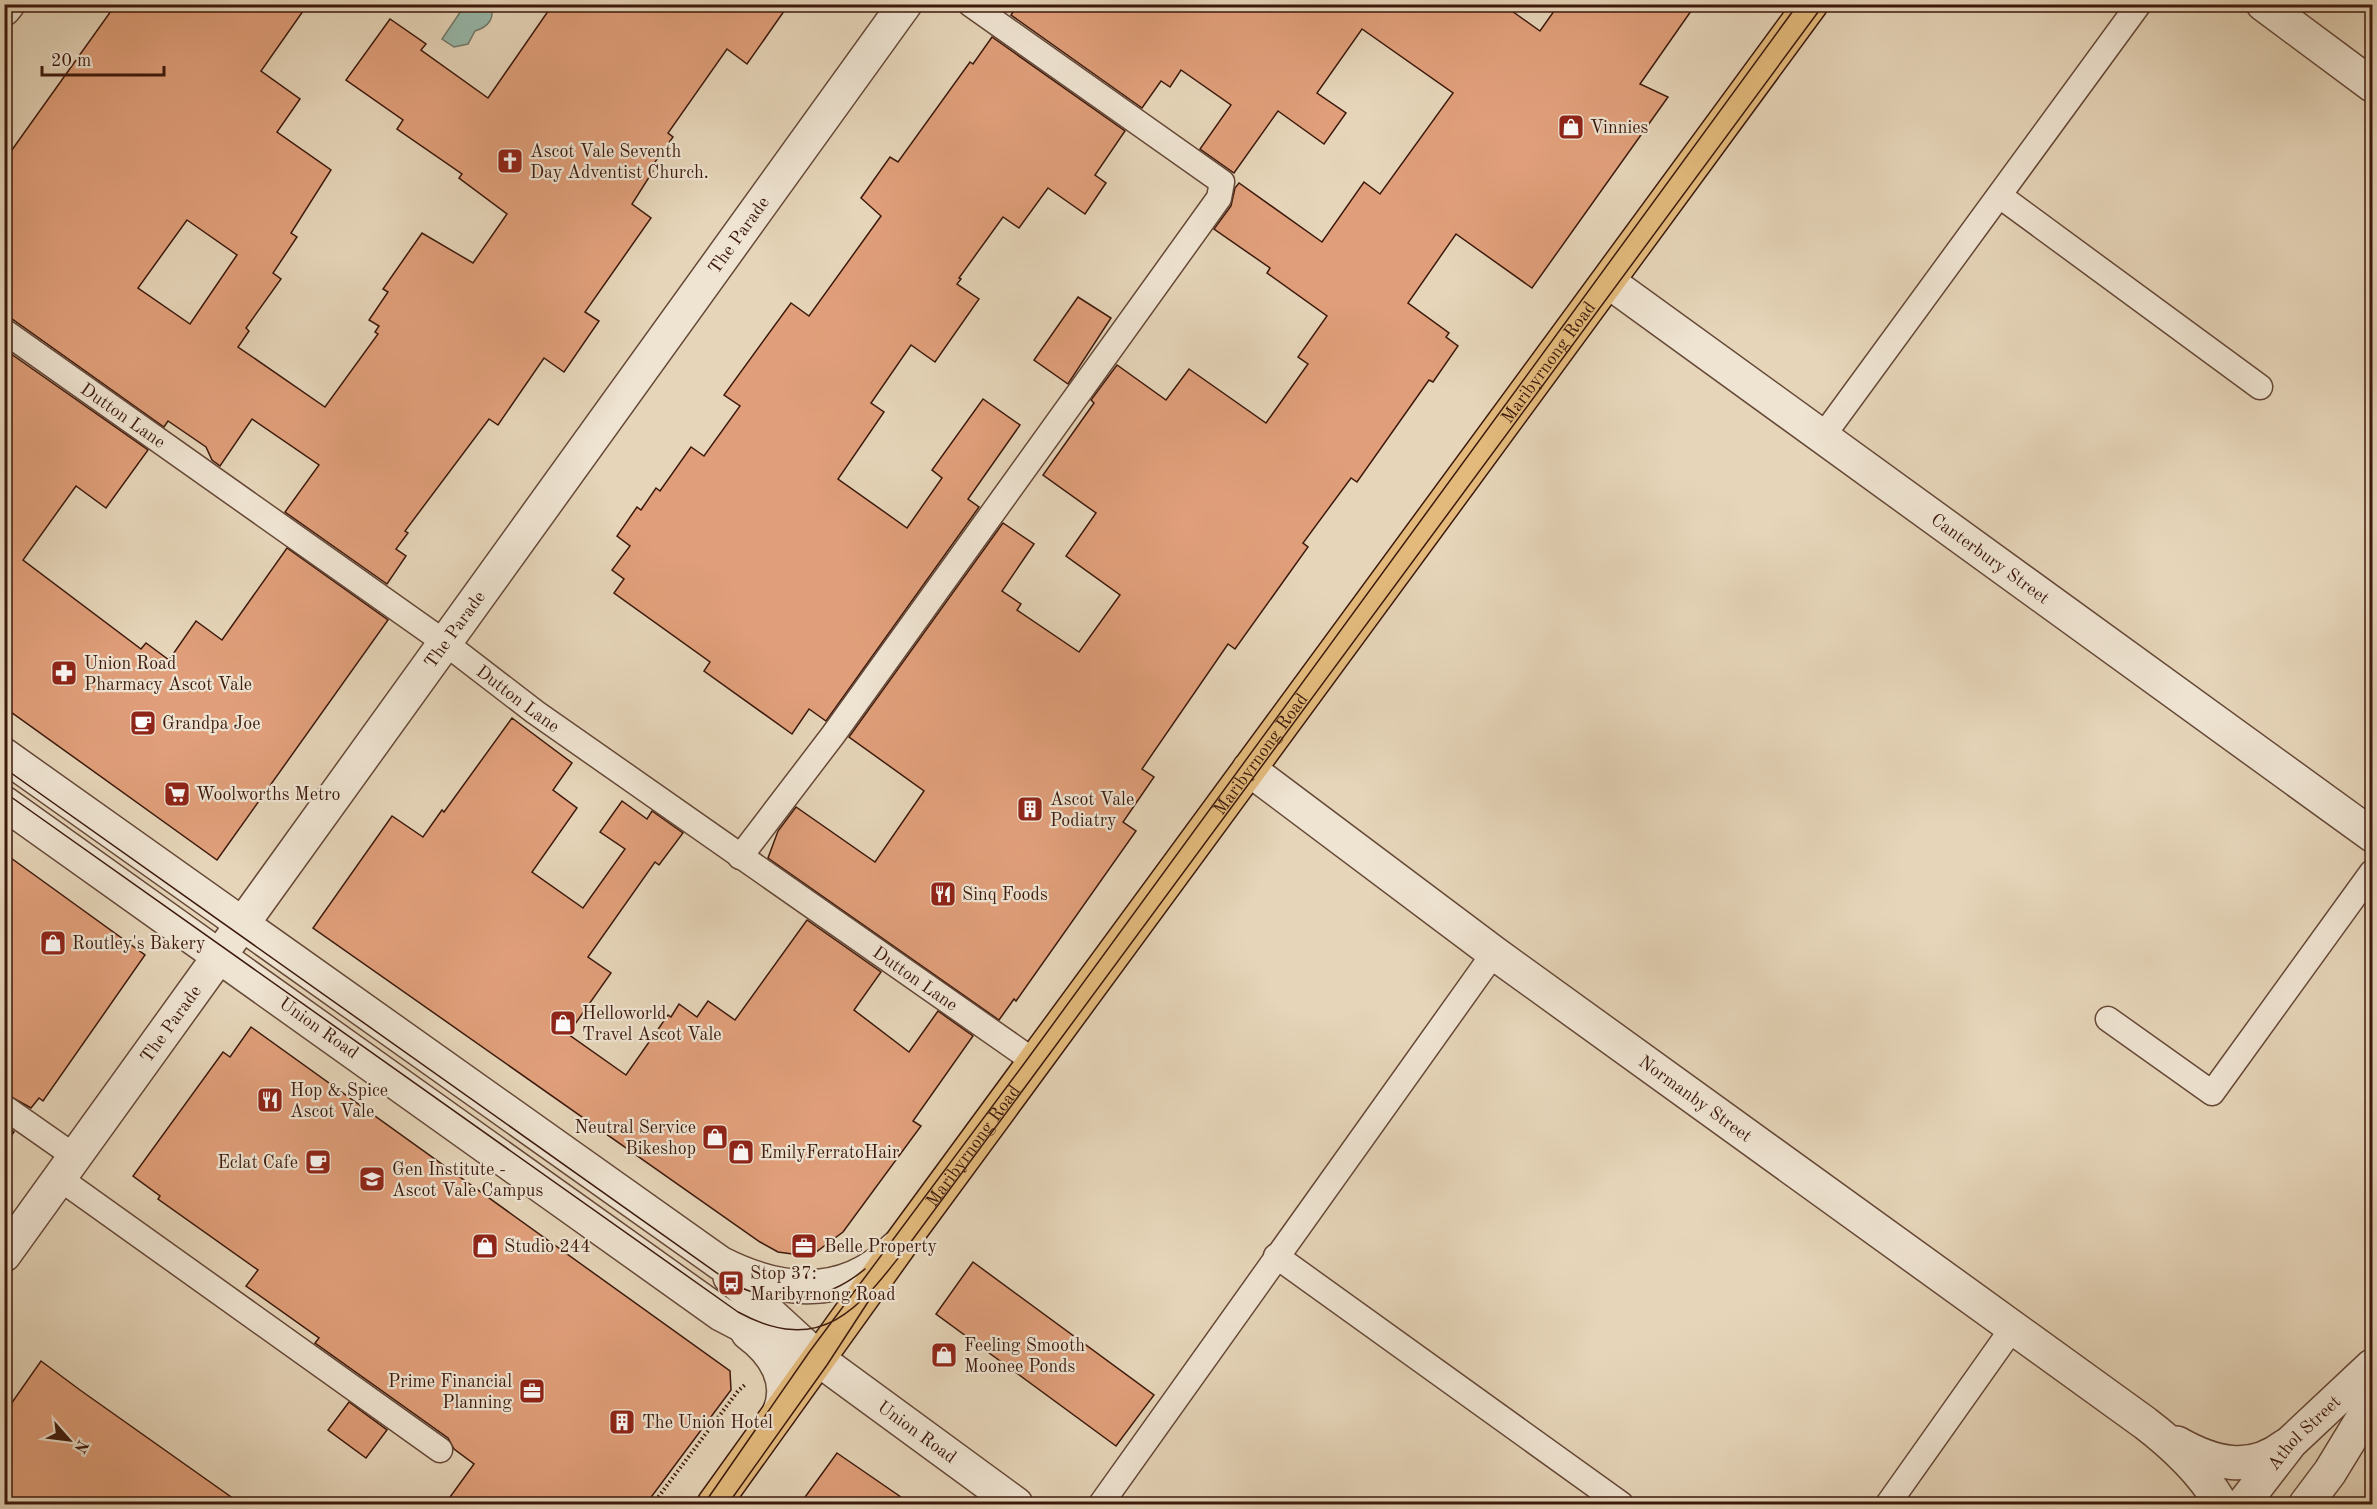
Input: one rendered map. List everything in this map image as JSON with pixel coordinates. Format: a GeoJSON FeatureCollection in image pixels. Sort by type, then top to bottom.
{"type":"FeatureCollection","features":[{"type":"Feature","properties":{"kind":"main road","name":"Maribyrnong Road"},"geometry":{"type":"LineString","coordinates":[[714,1504],[902,1242],[1811,4]]}},
{"type":"Feature","properties":{"kind":"street"},"geometry":{"type":"LineString","coordinates":[[4,9],[8,4]]}},
{"type":"Feature","properties":{"kind":"street","name":"The Parade"},"geometry":{"type":"LineString","coordinates":[[4,1254],[243,926],[444,642],[905,4]]}},
{"type":"Feature","properties":{"kind":"street"},"geometry":{"type":"LineString","coordinates":[[2263,4],[2373,85]]}},
{"type":"Feature","properties":{"kind":"street","name":"Canterbury Street"},"geometry":{"type":"LineString","coordinates":[[1609,282],[2373,835]]}},
{"type":"Feature","properties":{"kind":"street","name":"Union Road"},"geometry":{"type":"LineString","coordinates":[[4,755],[720,1263],[757,1280],[784,1287],[803,1287],[837,1282],[854,1276],[881,1261],[902,1242]]}},
{"type":"Feature","properties":{"kind":"street","name":"Normanby Street"},"geometry":{"type":"LineString","coordinates":[[1249,769],[1494,953],[2145,1422],[2184,1447],[2238,1463],[2265,1465]]}},
{"type":"Feature","properties":{"kind":"street","name":"Union Road"},"geometry":{"type":"LineString","coordinates":[[4,803],[758,1341],[777,1363],[784,1390],[779,1413]]}},
{"type":"Feature","properties":{"kind":"street","name":"Union Road"},"geometry":{"type":"LineString","coordinates":[[692,1245],[749,1292],[818,1359],[1016,1504]]}},
{"type":"Feature","properties":{"kind":"street"},"geometry":{"type":"LineString","coordinates":[[730,1319],[769,1333],[793,1334],[834,1321],[862,1298]]}},
{"type":"Feature","properties":{"kind":"street","name":"Union Road"},"geometry":{"type":"LineString","coordinates":[[730,1319],[818,1359]]}},
{"type":"Feature","properties":{"kind":"street","name":"Athol Street"},"geometry":{"type":"LineString","coordinates":[[2243,1504],[2265,1465],[2373,1366]]}},
{"type":"Feature","properties":{"kind":"street","name":"Athol Street"},"geometry":{"type":"LineString","coordinates":[[2313,1495],[2373,1403]]}},
{"type":"Feature","properties":{"kind":"street","name":"Normanby Street"},"geometry":{"type":"LineString","coordinates":[[2145,1422],[2190,1463],[2206,1481],[2221,1504]]}},
{"type":"Feature","properties":{"kind":"street"},"geometry":{"type":"LineString","coordinates":[[2265,1465],[2313,1495]]}},
{"type":"Feature","properties":{"kind":"lane"},"geometry":{"type":"LineString","coordinates":[[741,857],[833,735],[1219,198],[1222,182],[970,4]]}},
{"type":"Feature","properties":{"kind":"lane"},"geometry":{"type":"LineString","coordinates":[[1823,436],[2139,4]]}},
{"type":"Feature","properties":{"kind":"lane"},"geometry":{"type":"LineString","coordinates":[[2000,196],[2260,387]]}},
{"type":"Feature","properties":{"kind":"lane","name":"Dutton Lane"},"geometry":{"type":"LineString","coordinates":[[4,331],[444,642],[535,712],[1035,1062]]}},
{"type":"Feature","properties":{"kind":"lane"},"geometry":{"type":"LineString","coordinates":[[2108,1019],[2212,1093],[2373,872]]}},
{"type":"Feature","properties":{"kind":"lane"},"geometry":{"type":"LineString","coordinates":[[1101,1504],[1494,953]]}},
{"type":"Feature","properties":{"kind":"lane"},"geometry":{"type":"LineString","coordinates":[[4,1107],[66,1167],[440,1450]]}},
{"type":"Feature","properties":{"kind":"lane"},"geometry":{"type":"LineString","coordinates":[[1276,1256],[1621,1504]]}},
{"type":"Feature","properties":{"kind":"lane"},"geometry":{"type":"LineString","coordinates":[[1888,1504],[2014,1326]]}},
{"type":"Feature","properties":{"kind":"path"},"geometry":{"type":"LineString","coordinates":[[653,1504],[738,1391],[753,1379]]}},
{"type":"Feature","properties":{"kind":"shaded area"},"geometry":{"type":"Polygon","coordinates":[[[465,5],[489,5],[492,17],[484,27],[475,31],[468,44],[454,47],[442,39],[465,5]]]}},
{"type":"Feature","properties":{"kind":"building"},"geometry":{"type":"Polygon","coordinates":[[[116,4],[308,4],[261,71],[300,99],[277,132],[331,170],[291,233],[297,237],[273,273],[281,279],[246,328],[249,331],[238,347],[325,407],[378,334],[375,332],[379,326],[369,320],[388,292],[383,289],[422,233],[473,263],[507,214],[459,178],[462,174],[397,129],[403,120],[346,80],[390,19],[426,44],[421,50],[488,98],[553,4],[789,4],[747,64],[727,49],[668,133],[673,137],[650,169],[653,171],[632,204],[651,218],[585,312],[599,321],[564,372],[544,358],[498,425],[489,419],[405,531],[408,533],[396,549],[406,556],[387,584],[285,512],[319,465],[252,419],[220,466],[212,460],[206,447],[168,421],[164,427],[12,319],[4,317],[4,161],[116,4]],[[187,220],[138,288],[190,324],[237,255],[187,220]]]}},
{"type":"Feature","properties":{"kind":"building"},"geometry":{"type":"Polygon","coordinates":[[[1018,4],[1502,4],[1540,31],[1559,4],[1696,4],[1640,84],[1668,97],[1532,288],[1456,234],[1408,303],[1449,333],[1446,337],[1458,346],[1433,382],[1429,380],[1357,482],[1351,478],[1303,543],[1308,547],[1235,649],[1228,644],[1142,769],[1154,777],[1123,822],[1136,831],[1016,1001],[1014,999],[999,1020],[768,858],[778,831],[796,807],[875,862],[924,791],[849,737],[1003,523],[1034,544],[1002,591],[1021,604],[1017,610],[1079,652],[1120,595],[1066,556],[1096,513],[1043,475],[1094,403],[1091,400],[1117,365],[1166,400],[1189,369],[1266,423],[1308,364],[1298,357],[1327,316],[1267,273],[1270,268],[1214,229],[1231,206],[1235,188],[1239,183],[1322,242],[1364,182],[1380,194],[1453,93],[1362,29],[1317,93],[1346,113],[1324,144],[1278,111],[1234,173],[1200,149],[1231,105],[1181,70],[1170,87],[1161,81],[1142,108],[1011,15],[1018,4]]]}},
{"type":"Feature","properties":{"kind":"building"},"geometry":{"type":"Polygon","coordinates":[[[992,37],[1125,131],[1095,175],[1106,183],[1085,214],[1048,188],[1019,228],[1003,217],[959,278],[961,279],[957,284],[979,299],[935,362],[911,345],[871,403],[884,412],[838,479],[907,528],[942,478],[932,470],[983,399],[1020,425],[968,499],[979,507],[826,721],[809,709],[792,734],[704,671],[710,662],[614,593],[624,579],[612,570],[630,546],[617,536],[637,507],[641,510],[656,488],[660,491],[691,447],[704,456],[740,406],[724,395],[791,303],[809,316],[881,216],[861,198],[890,157],[898,162],[970,62],[973,64],[992,37]]]}},
{"type":"Feature","properties":{"kind":"building"},"geometry":{"type":"Polygon","coordinates":[[[1078,297],[1111,318],[1068,384],[1034,360],[1078,297]]]}},
{"type":"Feature","properties":{"kind":"building"},"geometry":{"type":"Polygon","coordinates":[[[4,349],[148,450],[106,508],[76,486],[23,560],[141,649],[146,643],[169,660],[196,621],[222,640],[287,548],[388,620],[217,860],[4,707],[4,349]]]}},
{"type":"Feature","properties":{"kind":"building"},"geometry":{"type":"Polygon","coordinates":[[[512,718],[572,763],[553,790],[577,808],[532,872],[583,908],[625,849],[600,832],[622,801],[647,819],[652,811],[683,833],[659,865],[655,862],[588,957],[611,973],[568,1034],[626,1075],[668,1015],[671,1017],[679,1004],[697,1017],[708,1001],[735,1020],[807,920],[881,972],[854,1010],[909,1052],[938,1011],[973,1036],[913,1121],[921,1126],[843,1232],[816,1252],[800,1255],[778,1252],[760,1242],[313,928],[392,816],[423,837],[442,810],[444,812],[512,718]]]}},
{"type":"Feature","properties":{"kind":"building"},"geometry":{"type":"Polygon","coordinates":[[[4,853],[145,955],[43,1101],[39,1098],[31,1108],[4,1093],[4,853]]]}},
{"type":"Feature","properties":{"kind":"building"},"geometry":{"type":"Polygon","coordinates":[[[251,1027],[730,1371],[731,1390],[646,1504],[445,1504],[474,1464],[454,1449],[448,1438],[315,1343],[319,1338],[246,1286],[258,1270],[158,1199],[160,1196],[133,1176],[223,1052],[230,1057],[251,1027]]]}},
{"type":"Feature","properties":{"kind":"building"},"geometry":{"type":"Polygon","coordinates":[[[4,1125],[14,1132],[4,1145],[4,1125]]]}},
{"type":"Feature","properties":{"kind":"building"},"geometry":{"type":"Polygon","coordinates":[[[973,1262],[1154,1395],[1116,1446],[936,1314],[973,1262]]]}},
{"type":"Feature","properties":{"kind":"building"},"geometry":{"type":"Polygon","coordinates":[[[41,1361],[241,1504],[4,1504],[4,1414],[41,1361]]]}},
{"type":"Feature","properties":{"kind":"building"},"geometry":{"type":"Polygon","coordinates":[[[349,1402],[387,1430],[366,1458],[328,1430],[349,1402]]]}},
{"type":"Feature","properties":{"kind":"building"},"geometry":{"type":"Polygon","coordinates":[[[837,1453],[911,1504],[800,1504],[837,1453]]]}},
{"type":"Feature","properties":{"kind":"tram line"},"geometry":{"type":"LineString","coordinates":[[704,1504],[810,1351],[1029,1057],[1798,4]]}},
{"type":"Feature","properties":{"kind":"tram line"},"geometry":{"type":"LineString","coordinates":[[4,792],[738,1312],[769,1325],[796,1330],[819,1327],[840,1317],[859,1302],[877,1284],[913,1239],[1824,4]]}},
{"type":"Feature","properties":{"kind":"tram line"},"geometry":{"type":"LineString","coordinates":[[4,768],[731,1283],[766,1296],[800,1298],[833,1289],[865,1269]]}},
{"type":"Feature","properties":{"kind":"tram line"},"geometry":{"type":"LineString","coordinates":[[728,1504],[827,1365],[868,1302]]}},
{"type":"Feature","properties":{"kind":"place","name":"Vinnies"},"geometry":{"type":"Point","coordinates":[1571,127]}},
{"type":"Feature","properties":{"kind":"place","name":"Ascot Vale Seventh Day Adventist Church."},"geometry":{"type":"Point","coordinates":[510,161]}},
{"type":"Feature","properties":{"kind":"place","name":"Union Road Pharmacy Ascot Vale"},"geometry":{"type":"Point","coordinates":[64,673]}},
{"type":"Feature","properties":{"kind":"place","name":"Grandpa Joe"},"geometry":{"type":"Point","coordinates":[143,723]}},
{"type":"Feature","properties":{"kind":"place","name":"Woolworths Metro"},"geometry":{"type":"Point","coordinates":[177,794]}},
{"type":"Feature","properties":{"kind":"place","name":"Ascot Vale Podiatry"},"geometry":{"type":"Point","coordinates":[1030,809]}},
{"type":"Feature","properties":{"kind":"place","name":"Sinq Foods"},"geometry":{"type":"Point","coordinates":[943,894]}},
{"type":"Feature","properties":{"kind":"place","name":"Routley's Bakery"},"geometry":{"type":"Point","coordinates":[53,943]}},
{"type":"Feature","properties":{"kind":"place","name":"Helloworld Travel Ascot Vale"},"geometry":{"type":"Point","coordinates":[563,1023]}},
{"type":"Feature","properties":{"kind":"place","name":"Hop & Spice Ascot Vale"},"geometry":{"type":"Point","coordinates":[270,1100]}},
{"type":"Feature","properties":{"kind":"place","name":"Neutral Service Bikeshop"},"geometry":{"type":"Point","coordinates":[715,1137]}},
{"type":"Feature","properties":{"kind":"place","name":"EmilyFerratoHair"},"geometry":{"type":"Point","coordinates":[741,1152]}},
{"type":"Feature","properties":{"kind":"place","name":"Eclat Cafe"},"geometry":{"type":"Point","coordinates":[318,1162]}},
{"type":"Feature","properties":{"kind":"place","name":"Gen Institute - Ascot Vale Campus"},"geometry":{"type":"Point","coordinates":[372,1179]}},
{"type":"Feature","properties":{"kind":"place","name":"Studio 244"},"geometry":{"type":"Point","coordinates":[485,1246]}},
{"type":"Feature","properties":{"kind":"place","name":"Belle Property"},"geometry":{"type":"Point","coordinates":[804,1246]}},
{"type":"Feature","properties":{"kind":"place","name":"Stop 37: Maribyrnong Road"},"geometry":{"type":"Point","coordinates":[731,1283]}},
{"type":"Feature","properties":{"kind":"place","name":"Feeling Smooth Moonee Ponds"},"geometry":{"type":"Point","coordinates":[944,1355]}},
{"type":"Feature","properties":{"kind":"place","name":"Prime Financial Planning"},"geometry":{"type":"Point","coordinates":[532,1391]}},
{"type":"Feature","properties":{"kind":"place","name":"The Union Hotel"},"geometry":{"type":"Point","coordinates":[622,1422]}}]}
